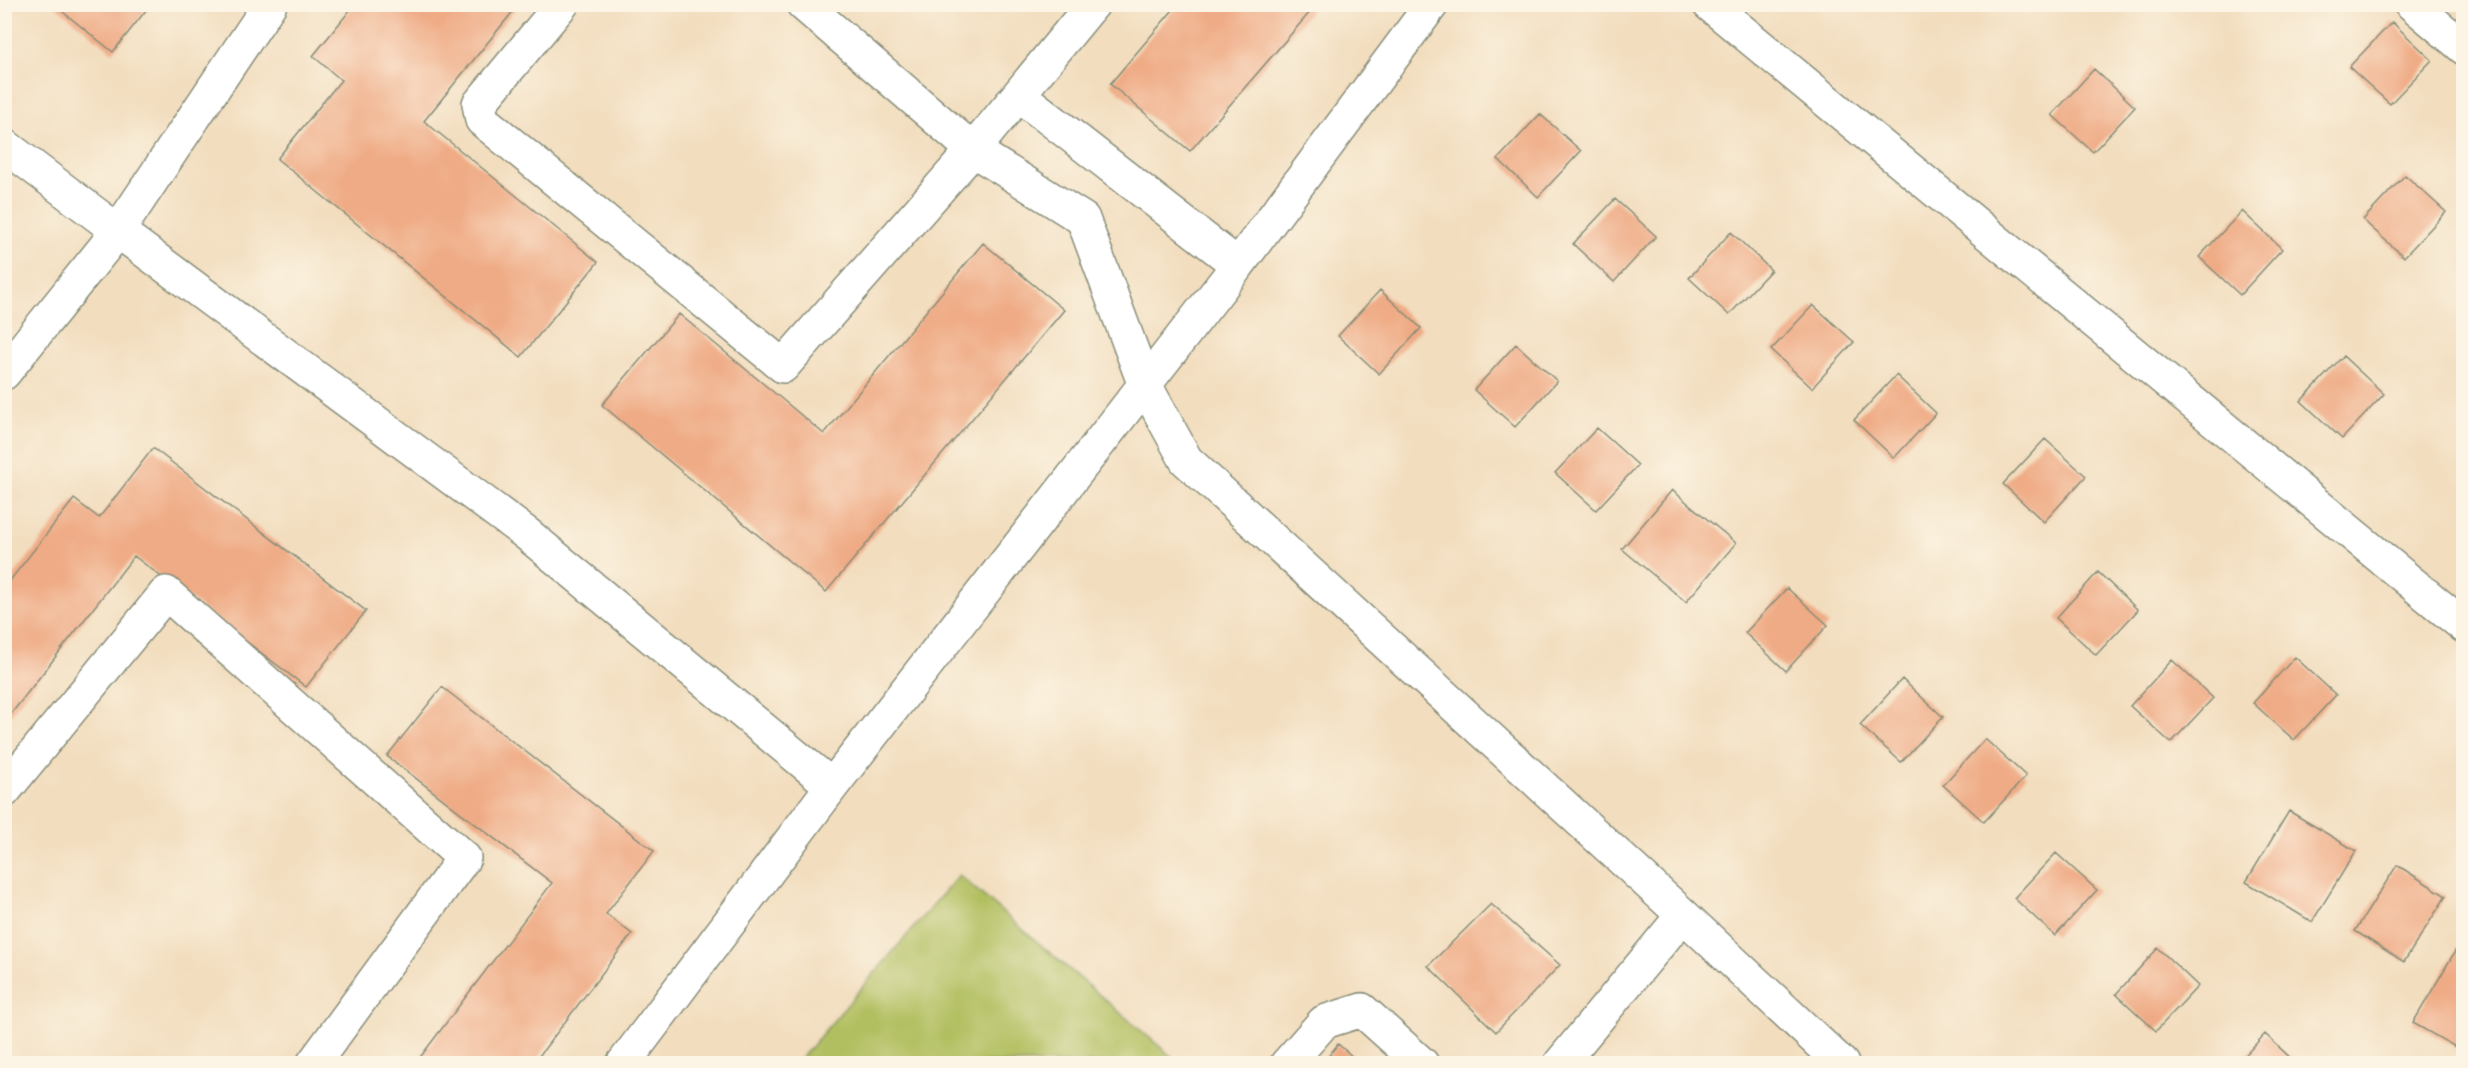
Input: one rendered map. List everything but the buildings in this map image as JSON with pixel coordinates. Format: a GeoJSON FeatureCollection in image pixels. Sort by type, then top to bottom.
{"type":"FeatureCollection","features":[{"type":"Feature","properties":{"kind":"street"},"geometry":{"type":"LineString","coordinates":[[4,373],[118,231],[270,4]]}},
{"type":"Feature","properties":{"kind":"street"},"geometry":{"type":"LineString","coordinates":[[562,4],[479,104],[482,120],[783,366],[973,150],[1093,4]]}},
{"type":"Feature","properties":{"kind":"street"},"geometry":{"type":"LineString","coordinates":[[803,4],[973,150],[1083,219],[1144,383],[1186,460],[1683,915],[1842,1064]]}},
{"type":"Feature","properties":{"kind":"street"},"geometry":{"type":"LineString","coordinates":[[623,1064],[832,786],[1238,265],[1432,4]]}},
{"type":"Feature","properties":{"kind":"street"},"geometry":{"type":"LineString","coordinates":[[1708,4],[2463,626]]}},
{"type":"Feature","properties":{"kind":"street"},"geometry":{"type":"LineString","coordinates":[[2412,4],[2463,48]]}},
{"type":"Feature","properties":{"kind":"street"},"geometry":{"type":"LineString","coordinates":[[1019,95],[1238,265]]}},
{"type":"Feature","properties":{"kind":"street"},"geometry":{"type":"LineString","coordinates":[[4,145],[527,534],[832,786]]}},
{"type":"Feature","properties":{"kind":"street"},"geometry":{"type":"LineString","coordinates":[[4,791],[166,593],[464,858],[329,1058]]}},
{"type":"Feature","properties":{"kind":"street"},"geometry":{"type":"LineString","coordinates":[[1560,1064],[1683,915]]}},
{"type":"Feature","properties":{"kind":"street"},"geometry":{"type":"LineString","coordinates":[[1287,1064],[1324,1022],[1362,1010],[1422,1064]]}},
{"type":"Feature","properties":{"kind":"green space"},"geometry":{"type":"Polygon","coordinates":[[[959,875],[1179,1063],[797,1063],[959,875]]]}}]}
